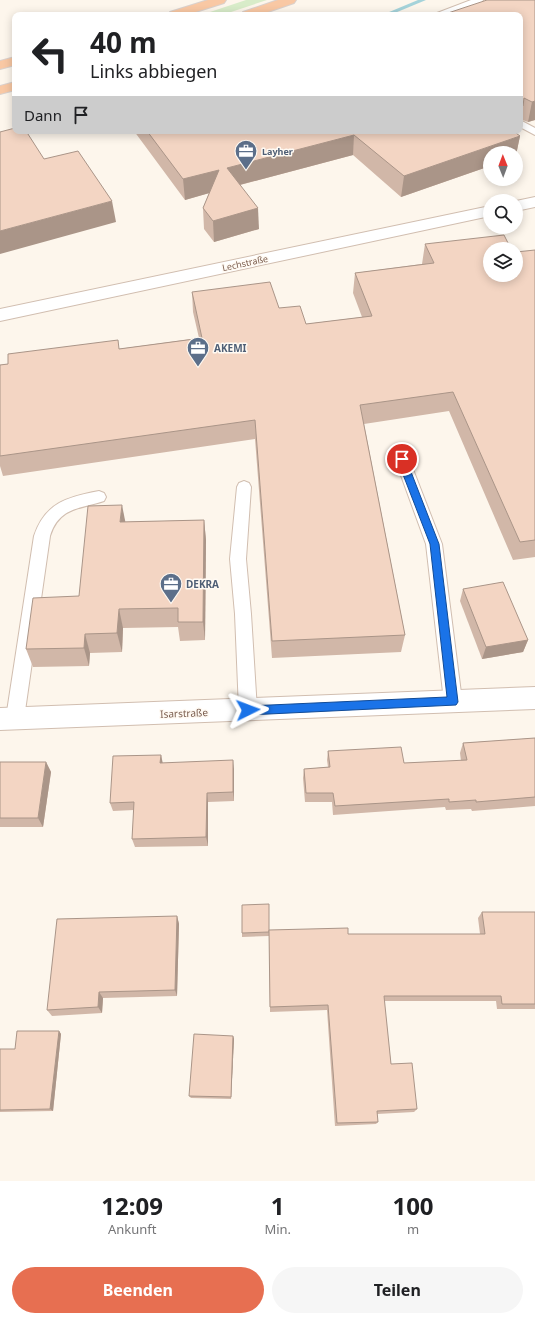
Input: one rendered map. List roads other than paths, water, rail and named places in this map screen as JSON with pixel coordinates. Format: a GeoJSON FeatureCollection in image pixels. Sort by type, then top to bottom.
{"type":"FeatureCollection","features":[{"type":"Feature","properties":{"kind":"highway"},"geometry":{"type":"LineString","coordinates":[[183,12],[220,0]]}},
{"type":"Feature","properties":{"kind":"highway"},"geometry":{"type":"LineString","coordinates":[[256,12],[290,0]]}},
{"type":"Feature","properties":{"kind":"highway"},"geometry":{"type":"LineString","coordinates":[[0,65],[12,62]]}},
{"type":"Feature","properties":{"kind":"highway"},"geometry":{"type":"LineString","coordinates":[[0,90],[12,87]]}},
{"type":"Feature","properties":{"kind":"street"},"geometry":{"type":"LineString","coordinates":[[523,205],[535,202]]}},
{"type":"Feature","properties":{"kind":"street","name":"Lechstraße"},"geometry":{"type":"LineString","coordinates":[[0,315],[483,212]]}},
{"type":"Feature","properties":{"kind":"street","name":"Isarstraße"},"geometry":{"type":"LineString","coordinates":[[7,719],[535,698]]}},
{"type":"Feature","properties":{"kind":"lane"},"geometry":{"type":"LineString","coordinates":[[448,12],[479,0]]}},
{"type":"Feature","properties":{"kind":"lane"},"geometry":{"type":"LineString","coordinates":[[523,125],[535,132]]}},
{"type":"Feature","properties":{"kind":"lane"},"geometry":{"type":"LineString","coordinates":[[402,459],[434,544],[453,702]]}},
{"type":"Feature","properties":{"kind":"lane"},"geometry":{"type":"LineString","coordinates":[[244,487],[238,558],[243,614],[248,710]]}},
{"type":"Feature","properties":{"kind":"lane"},"geometry":{"type":"LineString","coordinates":[[7,719],[42,536],[50,519],[63,507],[79,500],[99,497]]}},
{"type":"Feature","properties":{"kind":"waterway"},"geometry":{"type":"LineString","coordinates":[[393,12],[423,0]]}},
{"type":"Feature","properties":{"kind":"place","name":"Layher"},"geometry":{"type":"Point","coordinates":[246,170]}},
{"type":"Feature","properties":{"kind":"place","name":"AKEMI"},"geometry":{"type":"Point","coordinates":[198,368]}},
{"type":"Feature","properties":{"kind":"place","name":"DEKRA"},"geometry":{"type":"Point","coordinates":[171,604]}}]}
